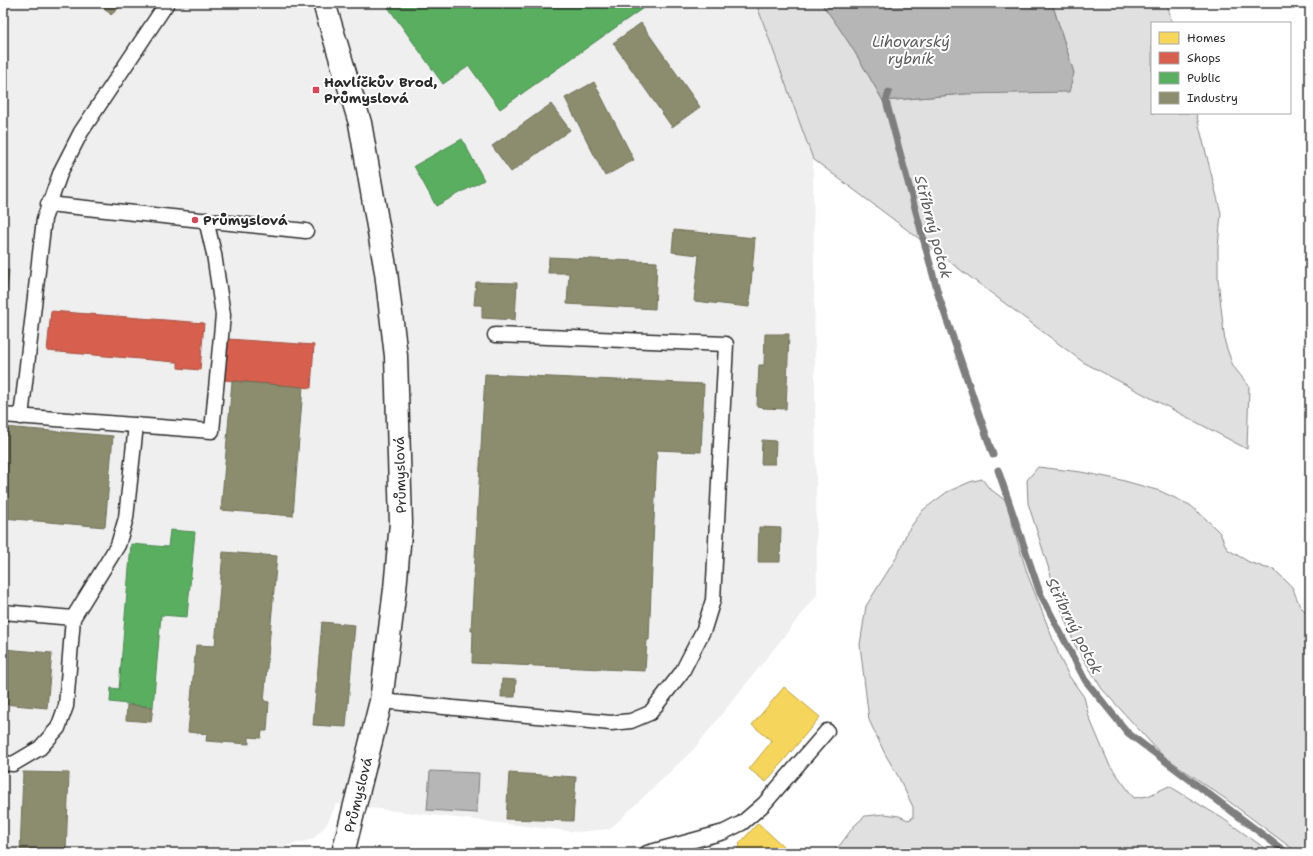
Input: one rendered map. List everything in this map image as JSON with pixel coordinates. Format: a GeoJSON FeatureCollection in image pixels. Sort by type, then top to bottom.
{"type":"FeatureCollection","features":[{"type":"Feature","properties":{"kind":"street","name":"Průmyslová"},"geometry":{"type":"LineString","coordinates":[[324,3],[360,123],[386,272],[396,356],[401,523],[395,590],[381,701],[343,853]]}},
{"type":"Feature","properties":{"kind":"lane"},"geometry":{"type":"LineString","coordinates":[[21,417],[44,219],[48,204],[61,170],[81,132],[168,3]]}},
{"type":"Feature","properties":{"kind":"lane"},"geometry":{"type":"LineString","coordinates":[[48,204],[306,231]]}},
{"type":"Feature","properties":{"kind":"lane"},"geometry":{"type":"LineString","coordinates":[[3,415],[212,431],[223,315],[214,254],[206,220]]}},
{"type":"Feature","properties":{"kind":"lane"},"geometry":{"type":"LineString","coordinates":[[381,701],[610,723],[631,720],[650,713],[682,672],[704,629],[713,600],[726,344],[495,335]]}},
{"type":"Feature","properties":{"kind":"lane"},"geometry":{"type":"LineString","coordinates":[[3,763],[13,764],[40,748],[58,728],[66,706],[73,618],[118,545],[126,518],[136,425]]}},
{"type":"Feature","properties":{"kind":"lane"},"geometry":{"type":"LineString","coordinates":[[3,612],[73,618]]}},
{"type":"Feature","properties":{"kind":"lane"},"geometry":{"type":"LineString","coordinates":[[648,853],[724,832],[742,823],[764,804],[827,731]]}},
{"type":"Feature","properties":{"kind":"shaded area"},"geometry":{"type":"Polygon","coordinates":[[[3,3],[756,3],[813,159],[817,595],[693,750],[610,829],[577,832],[336,804],[327,824],[313,839],[260,853],[3,853],[3,3]]]}},
{"type":"Feature","properties":{"kind":"shaded area"},"geometry":{"type":"Polygon","coordinates":[[[756,3],[821,3],[846,38],[883,101],[965,94],[1074,73],[1052,3],[1167,3],[1172,22],[1151,22],[1151,114],[1196,114],[1221,213],[1218,248],[1218,279],[1225,343],[1233,366],[1249,386],[1247,449],[1083,362],[813,159],[756,3]]]}},
{"type":"Feature","properties":{"kind":"shaded area"},"geometry":{"type":"Polygon","coordinates":[[[1038,467],[1081,472],[1121,480],[1160,491],[1190,505],[1220,533],[1227,549],[1249,562],[1274,569],[1292,587],[1300,606],[1310,616],[1310,853],[1298,853],[1227,800],[1161,754],[1102,689],[1076,647],[1065,620],[1028,503],[1027,480],[1038,467]]]}},
{"type":"Feature","properties":{"kind":"shaded area"},"geometry":{"type":"Polygon","coordinates":[[[982,479],[989,488],[1006,501],[1027,573],[1061,660],[1069,676],[1084,697],[1089,717],[1109,764],[1134,798],[1148,796],[1169,786],[1222,818],[1270,853],[831,853],[840,845],[854,826],[865,816],[885,814],[899,816],[908,820],[913,818],[913,807],[869,720],[860,645],[866,606],[898,555],[907,532],[923,510],[947,492],[970,482],[982,479]]]}},
{"type":"Feature","properties":{"kind":"water","name":"Lihovarský rybník"},"geometry":{"type":"Polygon","coordinates":[[[821,3],[1052,3],[1074,73],[1069,92],[965,94],[883,101],[846,39],[821,3]]]}},
{"type":"Feature","properties":{"kind":"water"},"geometry":{"type":"Polygon","coordinates":[[[430,771],[479,773],[477,813],[427,810],[430,771]]]}},
{"type":"Feature","properties":{"kind":"building: Homes"},"geometry":{"type":"Polygon","coordinates":[[[784,687],[820,717],[766,782],[749,769],[772,741],[752,725],[784,687]]]}},
{"type":"Feature","properties":{"kind":"building: Homes"},"geometry":{"type":"Polygon","coordinates":[[[758,823],[783,846],[776,853],[739,853],[736,850],[740,846],[739,844],[758,823]]]}},
{"type":"Feature","properties":{"kind":"building: Shops"},"geometry":{"type":"Polygon","coordinates":[[[51,311],[204,323],[200,370],[178,368],[178,362],[47,351],[51,311]]]}},
{"type":"Feature","properties":{"kind":"building: Shops"},"geometry":{"type":"Polygon","coordinates":[[[228,339],[314,345],[311,388],[224,380],[228,339]]]}},
{"type":"Feature","properties":{"kind":"building: Public"},"geometry":{"type":"Polygon","coordinates":[[[385,3],[644,3],[646,6],[500,109],[469,66],[443,84],[385,3]]]}},
{"type":"Feature","properties":{"kind":"building: Public"},"geometry":{"type":"Polygon","coordinates":[[[462,139],[484,180],[436,206],[414,166],[462,139]]]}},
{"type":"Feature","properties":{"kind":"building: Public"},"geometry":{"type":"Polygon","coordinates":[[[170,530],[195,532],[187,617],[161,615],[153,707],[110,702],[111,688],[119,689],[131,544],[168,547],[170,530]]]}},
{"type":"Feature","properties":{"kind":"building: Industry"},"geometry":{"type":"Polygon","coordinates":[[[100,3],[117,3],[120,7],[111,15],[100,3]]]}},
{"type":"Feature","properties":{"kind":"building: Industry"},"geometry":{"type":"Polygon","coordinates":[[[641,23],[700,107],[672,127],[613,43],[641,23]]]}},
{"type":"Feature","properties":{"kind":"building: Industry"},"geometry":{"type":"Polygon","coordinates":[[[594,82],[634,160],[605,176],[565,98],[594,82]]]}},
{"type":"Feature","properties":{"kind":"building: Industry"},"geometry":{"type":"Polygon","coordinates":[[[551,104],[570,130],[511,172],[492,146],[551,104]]]}},
{"type":"Feature","properties":{"kind":"building: Industry"},"geometry":{"type":"Polygon","coordinates":[[[674,230],[755,238],[749,307],[694,301],[699,255],[672,252],[674,230]]]}},
{"type":"Feature","properties":{"kind":"building: Industry"},"geometry":{"type":"Polygon","coordinates":[[[549,257],[657,262],[655,309],[567,304],[569,273],[548,273],[549,257]]]}},
{"type":"Feature","properties":{"kind":"building: Industry"},"geometry":{"type":"Polygon","coordinates":[[[3,270],[9,270],[6,303],[3,302],[3,270]]]}},
{"type":"Feature","properties":{"kind":"building: Industry"},"geometry":{"type":"Polygon","coordinates":[[[476,282],[517,283],[515,320],[482,318],[482,305],[474,305],[476,282]]]}},
{"type":"Feature","properties":{"kind":"building: Industry"},"geometry":{"type":"Polygon","coordinates":[[[765,334],[789,334],[786,409],[763,408],[757,406],[759,365],[764,365],[765,334]]]}},
{"type":"Feature","properties":{"kind":"building: Industry"},"geometry":{"type":"Polygon","coordinates":[[[485,374],[704,384],[701,452],[657,450],[649,640],[647,640],[645,671],[472,663],[473,631],[471,631],[485,374]]]}},
{"type":"Feature","properties":{"kind":"building: Industry"},"geometry":{"type":"Polygon","coordinates":[[[232,381],[303,387],[293,516],[221,510],[232,381]]]}},
{"type":"Feature","properties":{"kind":"building: Industry"},"geometry":{"type":"Polygon","coordinates":[[[3,427],[113,436],[105,527],[3,518],[3,427]]]}},
{"type":"Feature","properties":{"kind":"building: Industry"},"geometry":{"type":"Polygon","coordinates":[[[762,440],[776,441],[775,464],[761,464],[762,440]]]}},
{"type":"Feature","properties":{"kind":"building: Industry"},"geometry":{"type":"Polygon","coordinates":[[[759,527],[781,528],[780,562],[758,562],[759,527]]]}},
{"type":"Feature","properties":{"kind":"building: Industry"},"geometry":{"type":"Polygon","coordinates":[[[223,552],[277,556],[264,701],[269,702],[267,731],[262,731],[261,738],[249,737],[249,744],[206,741],[207,734],[188,732],[196,645],[215,646],[223,552]]]}},
{"type":"Feature","properties":{"kind":"building: Industry"},"geometry":{"type":"Polygon","coordinates":[[[322,622],[355,625],[346,727],[313,725],[322,622]]]}},
{"type":"Feature","properties":{"kind":"building: Industry"},"geometry":{"type":"Polygon","coordinates":[[[3,649],[52,653],[47,708],[3,704],[3,649]]]}},
{"type":"Feature","properties":{"kind":"building: Industry"},"geometry":{"type":"Polygon","coordinates":[[[502,679],[516,680],[515,697],[501,697],[502,679]]]}},
{"type":"Feature","properties":{"kind":"building: Industry"},"geometry":{"type":"Polygon","coordinates":[[[127,705],[153,707],[151,722],[126,720],[127,705]]]}},
{"type":"Feature","properties":{"kind":"building: Industry"},"geometry":{"type":"Polygon","coordinates":[[[23,772],[69,773],[66,853],[20,853],[23,772]]]}},
{"type":"Feature","properties":{"kind":"building: Industry"},"geometry":{"type":"Polygon","coordinates":[[[509,773],[576,777],[573,821],[506,819],[509,773]]]}},
{"type":"Feature","properties":{"kind":"waterway","name":"Stříbrný potok"},"geometry":{"type":"LineString","coordinates":[[889,92],[886,101],[939,297],[993,455]]}},
{"type":"Feature","properties":{"kind":"waterway","name":"Stříbrný potok"},"geometry":{"type":"LineString","coordinates":[[998,470],[1040,593],[1085,680],[1128,733],[1287,853]]}},
{"type":"Feature","properties":{"kind":"place","name":"Havlíčkův Brod, Průmyslová"},"geometry":{"type":"Point","coordinates":[316,90]}},
{"type":"Feature","properties":{"kind":"place","name":"Průmyslová"},"geometry":{"type":"Point","coordinates":[195,220]}}]}
